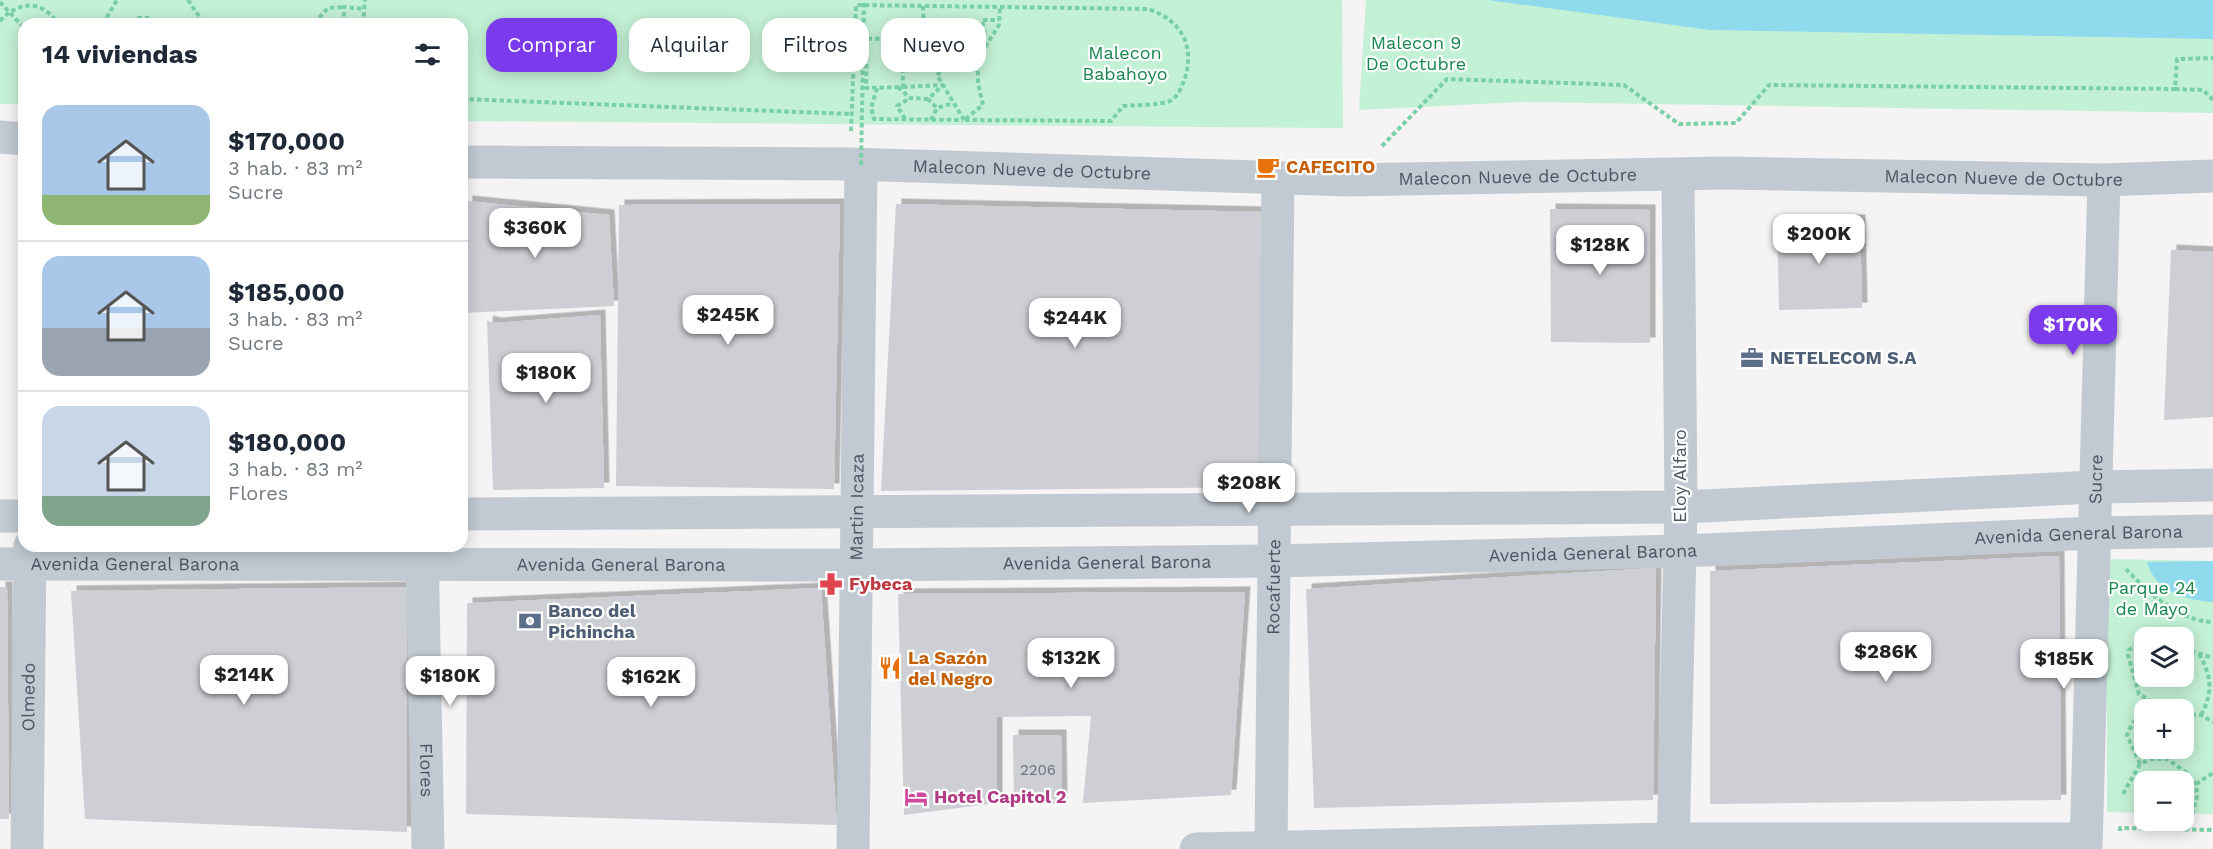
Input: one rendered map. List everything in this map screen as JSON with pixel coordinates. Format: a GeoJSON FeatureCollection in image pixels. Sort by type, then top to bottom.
{"type":"FeatureCollection","features":[{"type":"Feature","properties":{"kind":"street"},"geometry":{"type":"LineString","coordinates":[[0,137],[18,139]]}},
{"type":"Feature","properties":{"kind":"street","name":"Malecon Nueve de Octubre"},"geometry":{"type":"LineString","coordinates":[[468,162],[856,165],[1217,174],[1278,179],[1349,180],[1727,173],[2104,180],[2213,176]]}},
{"type":"Feature","properties":{"kind":"street","name":"Martin Icaza"},"geometry":{"type":"LineString","coordinates":[[853,849],[856,165]]}},
{"type":"Feature","properties":{"kind":"street","name":"Eloy Alfaro"},"geometry":{"type":"LineString","coordinates":[[1673,844],[1681,507],[1678,175]]}},
{"type":"Feature","properties":{"kind":"street","name":"Rocafuerte"},"geometry":{"type":"LineString","coordinates":[[1271,848],[1278,179]]}},
{"type":"Feature","properties":{"kind":"street","name":"Sucre"},"geometry":{"type":"LineString","coordinates":[[2086,844],[2104,180]]}},
{"type":"Feature","properties":{"kind":"street"},"geometry":{"type":"LineString","coordinates":[[468,514],[1681,507],[2095,487],[2213,485]]}},
{"type":"Feature","properties":{"kind":"street"},"geometry":{"type":"LineString","coordinates":[[0,516],[18,516]]}},
{"type":"Feature","properties":{"kind":"street","name":"Avenida General Barona"},"geometry":{"type":"LineString","coordinates":[[20,558],[422,556],[855,565],[1274,561],[1680,550],[2093,533],[2213,531]]}},
{"type":"Feature","properties":{"kind":"street","name":"Flores"},"geometry":{"type":"LineString","coordinates":[[422,556],[428,849]]}},
{"type":"Feature","properties":{"kind":"street","name":"Olmedo"},"geometry":{"type":"LineString","coordinates":[[20,558],[27,849]]}},
{"type":"Feature","properties":{"kind":"street"},"geometry":{"type":"LineString","coordinates":[[1196,849],[1673,844],[2086,844]]}},
{"type":"Feature","properties":{"kind":"path"},"geometry":{"type":"LineString","coordinates":[[106,18],[117,0]]}},
{"type":"Feature","properties":{"kind":"path"},"geometry":{"type":"LineString","coordinates":[[188,0],[200,18]]}},
{"type":"Feature","properties":{"kind":"path"},"geometry":{"type":"LineString","coordinates":[[363,18],[365,0]]}},
{"type":"Feature","properties":{"kind":"path"},"geometry":{"type":"LineString","coordinates":[[856,165],[864,0]]}},
{"type":"Feature","properties":{"kind":"path"},"geometry":{"type":"LineString","coordinates":[[0,2],[18,20]]}},
{"type":"Feature","properties":{"kind":"path"},"geometry":{"type":"LineString","coordinates":[[0,21],[9,9],[23,2],[39,3],[51,10],[55,18]]}},
{"type":"Feature","properties":{"kind":"path"},"geometry":{"type":"LineString","coordinates":[[856,165],[851,114],[856,5],[1148,9],[1157,12],[1187,38],[1190,51],[1184,81],[1178,93],[1169,101],[1123,106],[1111,121],[874,119],[871,108],[877,88]]}},
{"type":"Feature","properties":{"kind":"path"},"geometry":{"type":"LineString","coordinates":[[923,6],[924,18]]}},
{"type":"Feature","properties":{"kind":"path"},"geometry":{"type":"LineString","coordinates":[[344,7],[344,18]]}},
{"type":"Feature","properties":{"kind":"path"},"geometry":{"type":"LineString","coordinates":[[964,120],[983,105],[978,83],[978,66],[999,20],[1000,7]]}},
{"type":"Feature","properties":{"kind":"path"},"geometry":{"type":"LineString","coordinates":[[319,18],[328,8],[364,9]]}},
{"type":"Feature","properties":{"kind":"path"},"geometry":{"type":"LineString","coordinates":[[986,20],[999,20]]}},
{"type":"Feature","properties":{"kind":"path"},"geometry":{"type":"LineString","coordinates":[[881,39],[867,39],[866,88],[943,86]]}},
{"type":"Feature","properties":{"kind":"path"},"geometry":{"type":"LineString","coordinates":[[2175,89],[2177,58],[2213,58]]}},
{"type":"Feature","properties":{"kind":"path"},"geometry":{"type":"LineString","coordinates":[[901,72],[900,87],[910,98]]}},
{"type":"Feature","properties":{"kind":"path"},"geometry":{"type":"LineString","coordinates":[[940,72],[936,75],[964,120]]}},
{"type":"Feature","properties":{"kind":"path"},"geometry":{"type":"LineString","coordinates":[[1349,180],[1447,80],[1624,85],[1679,124],[1736,123],[1769,85],[2175,89],[2203,90],[2213,100]]}},
{"type":"Feature","properties":{"kind":"path"},"geometry":{"type":"LineString","coordinates":[[928,99],[943,86]]}},
{"type":"Feature","properties":{"kind":"path"},"geometry":{"type":"LineString","coordinates":[[905,119],[897,106],[910,98],[928,99],[937,108]]}},
{"type":"Feature","properties":{"kind":"path"},"geometry":{"type":"LineString","coordinates":[[468,99],[851,114]]}},
{"type":"Feature","properties":{"kind":"path"},"geometry":{"type":"LineString","coordinates":[[931,120],[937,108],[953,103]]}},
{"type":"Feature","properties":{"kind":"path"},"geometry":{"type":"LineString","coordinates":[[2093,533],[2160,602],[2204,622],[2213,622]]}},
{"type":"Feature","properties":{"kind":"path"},"geometry":{"type":"LineString","coordinates":[[2134,647],[2129,650],[2128,656],[2134,677]]}},
{"type":"Feature","properties":{"kind":"path"},"geometry":{"type":"LineString","coordinates":[[2194,652],[2213,658]]}},
{"type":"Feature","properties":{"kind":"path"},"geometry":{"type":"LineString","coordinates":[[2199,654],[2212,681],[2209,702],[2201,715]]}},
{"type":"Feature","properties":{"kind":"path"},"geometry":{"type":"LineString","coordinates":[[2137,687],[2139,694],[2147,699]]}},
{"type":"Feature","properties":{"kind":"path"},"geometry":{"type":"LineString","coordinates":[[2194,715],[2201,715],[2213,722]]}},
{"type":"Feature","properties":{"kind":"path"},"geometry":{"type":"LineString","coordinates":[[2134,722],[2127,735],[2134,751]]}},
{"type":"Feature","properties":{"kind":"path"},"geometry":{"type":"LineString","coordinates":[[2138,759],[2140,764]]}},
{"type":"Feature","properties":{"kind":"path"},"geometry":{"type":"LineString","coordinates":[[2121,803],[2124,789],[2140,764],[2151,759],[2167,759],[2187,773],[2196,784],[2197,796],[2194,807]]}},
{"type":"Feature","properties":{"kind":"path"},"geometry":{"type":"LineString","coordinates":[[2196,784],[2213,773]]}},
{"type":"Feature","properties":{"kind":"path"},"geometry":{"type":"LineString","coordinates":[[2120,820],[2120,839]]}},
{"type":"Feature","properties":{"kind":"path"},"geometry":{"type":"LineString","coordinates":[[2120,828],[2134,828]]}},
{"type":"Feature","properties":{"kind":"path"},"geometry":{"type":"LineString","coordinates":[[2194,830],[2213,830]]}},
{"type":"Feature","properties":{"kind":"green space","name":"Malecon Babahoyo"},"geometry":{"type":"Polygon","coordinates":[[[0,0],[1342,0],[1343,128],[468,121],[468,18],[18,18],[18,104],[0,104],[0,0]]]}},
{"type":"Feature","properties":{"kind":"green space","name":"Malecon 9 De Octubre"},"geometry":{"type":"Polygon","coordinates":[[[1366,0],[1559,0],[2213,18],[2213,113],[1521,102],[1359,110],[1366,0]]]}},
{"type":"Feature","properties":{"kind":"green space","name":"Parque 24 de Mayo"},"geometry":{"type":"Polygon","coordinates":[[[2107,559],[2213,561],[2213,814],[2194,814],[2194,771],[2134,771],[2134,813],[2107,812],[2107,559]]]}},
{"type":"Feature","properties":{"kind":"water"},"geometry":{"type":"Polygon","coordinates":[[[1488,0],[2213,0],[2213,39],[1710,30],[1488,0]]]}},
{"type":"Feature","properties":{"kind":"water"},"geometry":{"type":"Polygon","coordinates":[[[2213,561],[2213,602],[2183,596],[2164,587],[2151,572],[2147,562],[2213,561]]]}},
{"type":"Feature","properties":{"kind":"building"},"geometry":{"type":"Polygon","coordinates":[[[468,201],[609,215],[614,306],[468,313],[468,201]]]}},
{"type":"Feature","properties":{"kind":"building"},"geometry":{"type":"Polygon","coordinates":[[[840,204],[834,489],[616,486],[619,205],[840,204]]]}},
{"type":"Feature","properties":{"kind":"building"},"geometry":{"type":"Polygon","coordinates":[[[896,204],[1264,212],[1265,487],[881,491],[896,204]]]}},
{"type":"Feature","properties":{"kind":"building"},"geometry":{"type":"Polygon","coordinates":[[[1550,209],[1650,210],[1650,343],[1551,342],[1550,209]]]}},
{"type":"Feature","properties":{"kind":"building"},"geometry":{"type":"Polygon","coordinates":[[[1860,220],[1862,308],[1779,310],[1777,221],[1860,220]]]}},
{"type":"Feature","properties":{"kind":"building"},"geometry":{"type":"Polygon","coordinates":[[[2171,250],[2213,252],[2213,417],[2164,420],[2171,250]]]}},
{"type":"Feature","properties":{"kind":"building"},"geometry":{"type":"Polygon","coordinates":[[[600,315],[604,488],[493,490],[487,321],[496,323],[600,315]]]}},
{"type":"Feature","properties":{"kind":"building"},"geometry":{"type":"Polygon","coordinates":[[[2059,556],[2061,800],[1710,804],[1710,571],[2059,556]]]}},
{"type":"Feature","properties":{"kind":"building"},"geometry":{"type":"Polygon","coordinates":[[[1656,568],[1653,800],[1314,808],[1306,589],[1656,568]]]}},
{"type":"Feature","properties":{"kind":"building"},"geometry":{"type":"Polygon","coordinates":[[[0,587],[7,587],[9,819],[0,819],[0,587]]]}},
{"type":"Feature","properties":{"kind":"building"},"geometry":{"type":"Polygon","coordinates":[[[407,587],[407,832],[85,819],[71,591],[407,587]]]}},
{"type":"Feature","properties":{"kind":"building"},"geometry":{"type":"Polygon","coordinates":[[[821,588],[837,825],[466,814],[467,603],[821,588]]]}},
{"type":"Feature","properties":{"kind":"building"},"geometry":{"type":"Polygon","coordinates":[[[1245,592],[1231,795],[1083,803],[1091,716],[997,717],[997,803],[904,815],[898,594],[1245,592]]]}},
{"type":"Feature","properties":{"kind":"building"},"geometry":{"type":"Polygon","coordinates":[[[1013,735],[1061,735],[1062,804],[1014,804],[1013,735]]]}},
{"type":"Feature","properties":{"kind":"place","name":"CAFECITO"},"geometry":{"type":"Point","coordinates":[1268,167]}},
{"type":"Feature","properties":{"kind":"place","name":"NETELECOM S.A"},"geometry":{"type":"Point","coordinates":[1752,358]}},
{"type":"Feature","properties":{"kind":"place","name":"Fybeca"},"geometry":{"type":"Point","coordinates":[831,584]}},
{"type":"Feature","properties":{"kind":"place","name":"Banco del Pichincha"},"geometry":{"type":"Point","coordinates":[530,621]}},
{"type":"Feature","properties":{"kind":"place","name":"La Sazón del Negro"},"geometry":{"type":"Point","coordinates":[890,668]}},
{"type":"Feature","properties":{"kind":"place","name":"Hotel Capitol 2"},"geometry":{"type":"Point","coordinates":[916,797]}}]}
